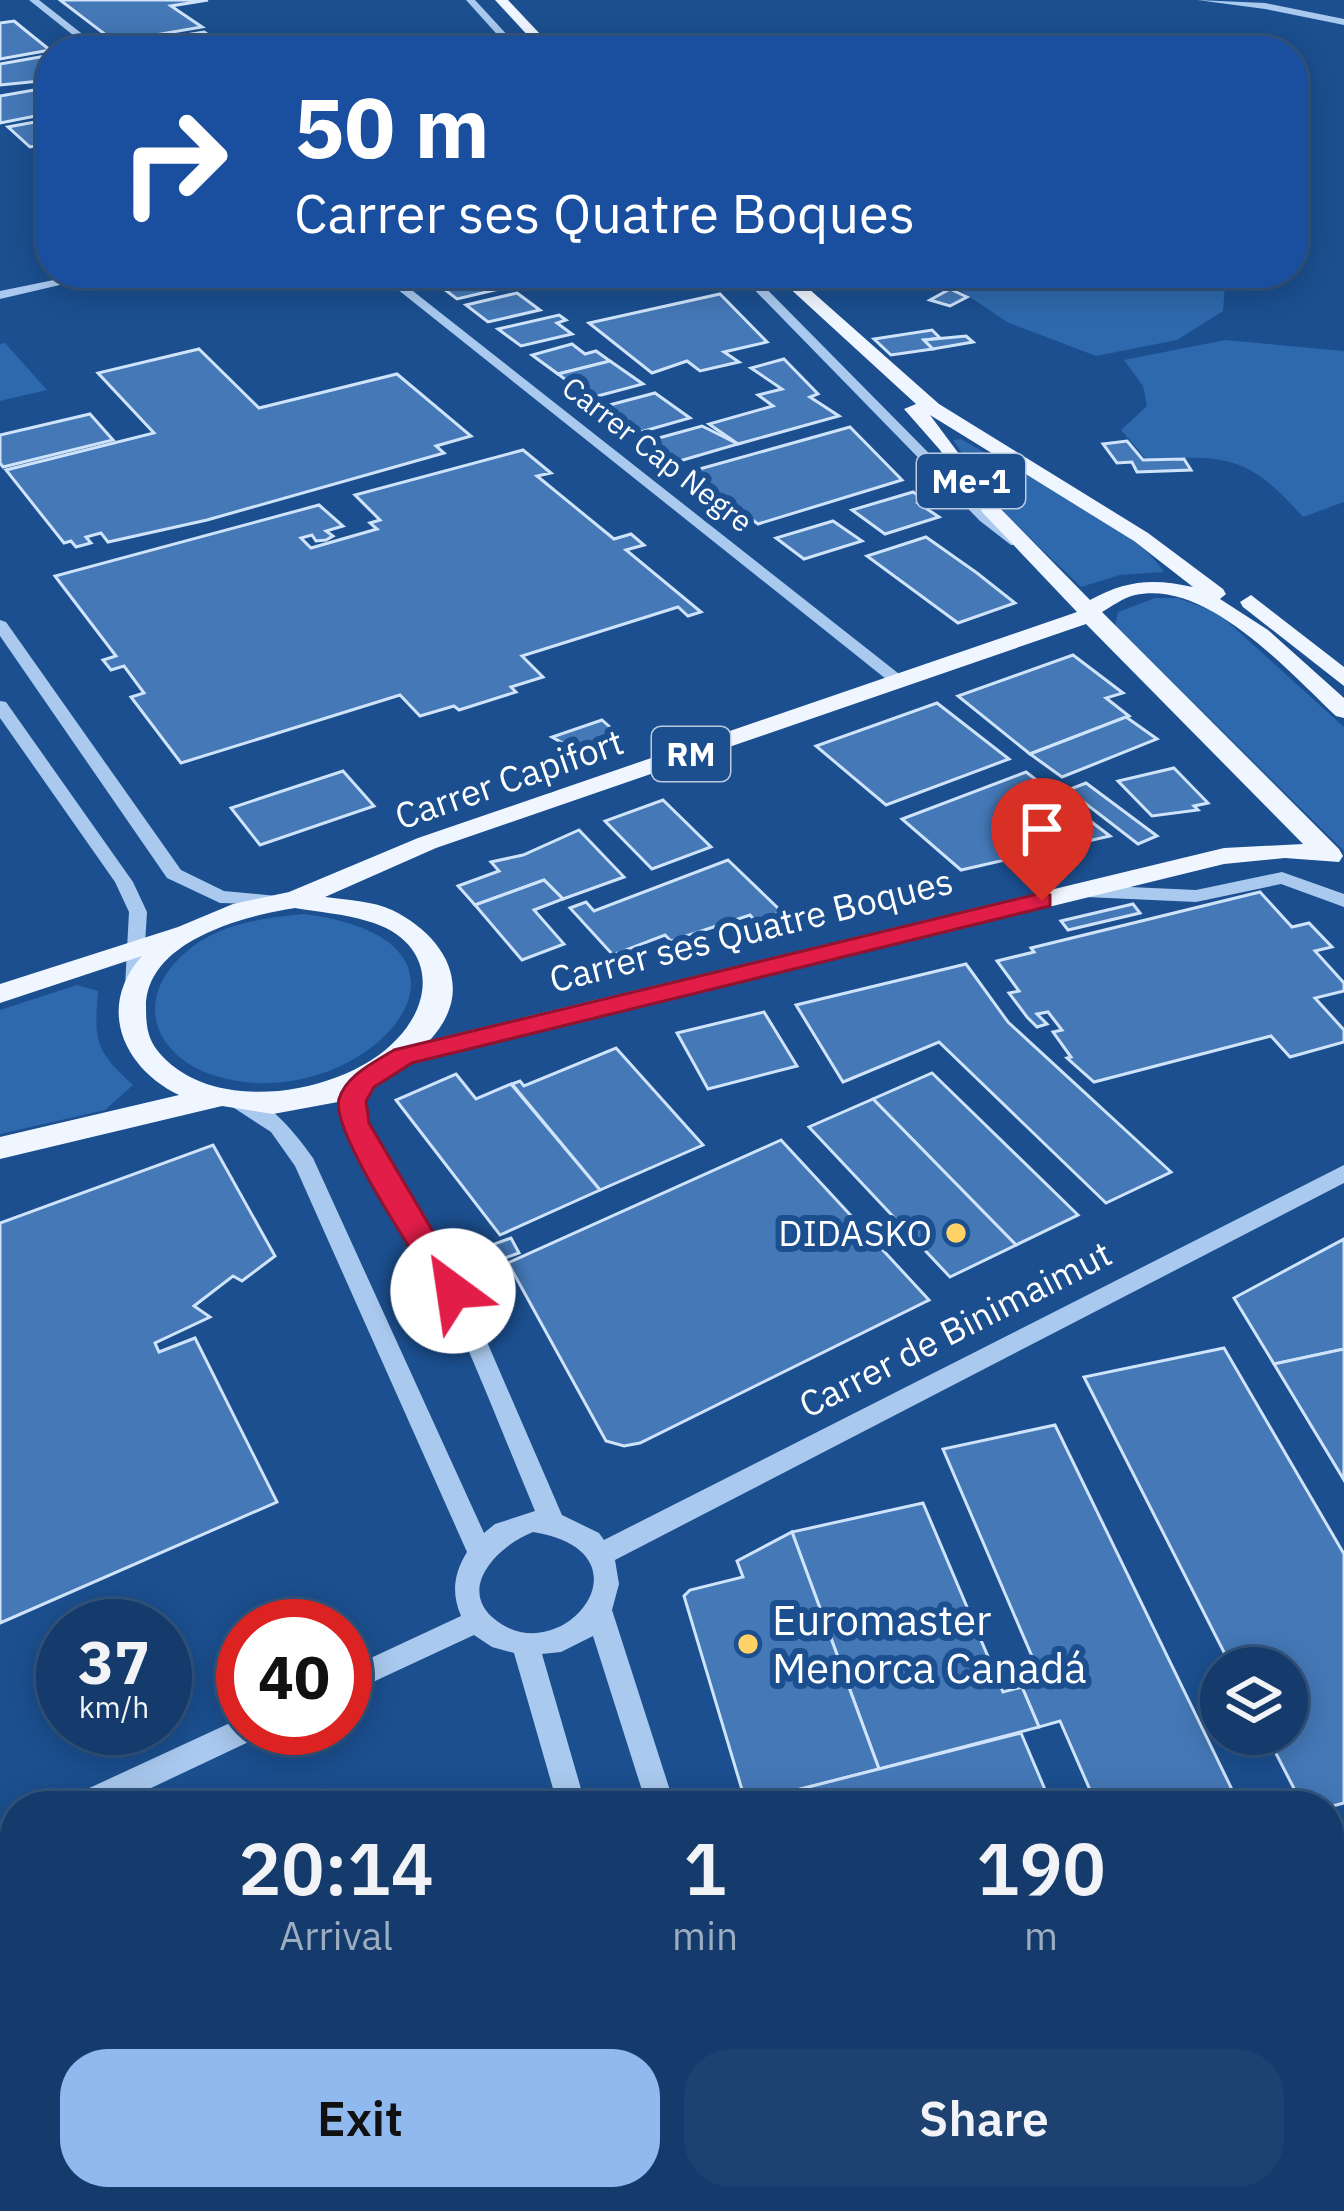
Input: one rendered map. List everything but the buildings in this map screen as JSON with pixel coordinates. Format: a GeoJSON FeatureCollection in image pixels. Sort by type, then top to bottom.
{"type":"FeatureCollection","features":[{"type":"Feature","properties":{"kind":"main road"},"geometry":{"type":"LineString","coordinates":[[501,0],[535,36]]}},
{"type":"Feature","properties":{"kind":"main road","name":"Me-1"},"geometry":{"type":"LineString","coordinates":[[797,288],[932,408],[1141,537],[1212,591],[1231,612]]}},
{"type":"Feature","properties":{"kind":"main road","name":"Me-1"},"geometry":{"type":"LineString","coordinates":[[856,345],[946,446],[990,509],[1090,614]]}},
{"type":"Feature","properties":{"kind":"main road"},"geometry":{"type":"LineString","coordinates":[[1057,483],[1145,528],[1220,577],[1340,671]]}},
{"type":"Feature","properties":{"kind":"main road","name":"RM"},"geometry":{"type":"LineString","coordinates":[[1337,861],[1090,614],[1102,601],[1124,590],[1147,587],[1196,593],[1231,612],[1344,711]]}},
{"type":"Feature","properties":{"kind":"main road","name":"Carrer Capifort"},"geometry":{"type":"LineString","coordinates":[[288,900],[428,843],[1090,614]]}},
{"type":"Feature","properties":{"kind":"main road","name":"Carrer ses Quatre Boques"},"geometry":{"type":"LineString","coordinates":[[404,1056],[1253,851],[1337,861]]}},
{"type":"Feature","properties":{"kind":"main road","name":"RM"},"geometry":{"type":"LineString","coordinates":[[0,994],[189,931],[230,912],[288,900],[337,901],[402,924],[425,943],[439,967],[441,994],[430,1025],[404,1056],[365,1081],[303,1099],[227,1099],[0,1148]]}},
{"type":"Feature","properties":{"kind":"main road","name":"RM"},"geometry":{"type":"LineString","coordinates":[[189,931],[157,956],[135,990],[130,1014],[134,1038],[152,1065],[183,1086],[227,1099]]}},
{"type":"Feature","properties":{"kind":"street"},"geometry":{"type":"LineString","coordinates":[[34,0],[80,36]]}},
{"type":"Feature","properties":{"kind":"street"},"geometry":{"type":"LineString","coordinates":[[470,0],[503,36]]}},
{"type":"Feature","properties":{"kind":"street"},"geometry":{"type":"LineString","coordinates":[[1201,0],[1265,6],[1344,22]]}},
{"type":"Feature","properties":{"kind":"street"},"geometry":{"type":"LineString","coordinates":[[0,296],[37,288]]}},
{"type":"Feature","properties":{"kind":"street","name":"Carrer Cap Negre"},"geometry":{"type":"LineString","coordinates":[[402,288],[897,680]]}},
{"type":"Feature","properties":{"kind":"street"},"geometry":{"type":"LineString","coordinates":[[759,288],[985,518],[1036,558]]}},
{"type":"Feature","properties":{"kind":"street"},"geometry":{"type":"LineString","coordinates":[[0,625],[174,874],[220,897],[288,900]]}},
{"type":"Feature","properties":{"kind":"street"},"geometry":{"type":"LineString","coordinates":[[0,706],[124,882],[138,912],[135,990]]}},
{"type":"Feature","properties":{"kind":"street"},"geometry":{"type":"LineString","coordinates":[[1085,891],[1196,896],[1282,878],[1344,901]]}},
{"type":"Feature","properties":{"kind":"street"},"geometry":{"type":"LineString","coordinates":[[365,1081],[352,1100],[355,1123],[372,1160],[453,1291],[552,1521]]}},
{"type":"Feature","properties":{"kind":"street"},"geometry":{"type":"LineString","coordinates":[[227,1099],[279,1126],[305,1163],[479,1549]]}},
{"type":"Feature","properties":{"kind":"street","name":"Carrer de Binimaimut"},"geometry":{"type":"LineString","coordinates":[[602,1554],[1344,1173]]}},
{"type":"Feature","properties":{"kind":"street"},"geometry":{"type":"LineString","coordinates":[[552,1521],[589,1538],[602,1554],[608,1572],[607,1592],[599,1611],[567,1637],[525,1644],[491,1632],[469,1604],[469,1566],[479,1549],[512,1526],[552,1521]]}},
{"type":"Feature","properties":{"kind":"street"},"geometry":{"type":"LineString","coordinates":[[599,1611],[657,1791]]}},
{"type":"Feature","properties":{"kind":"street"},"geometry":{"type":"LineString","coordinates":[[372,1670],[479,1620]]}},
{"type":"Feature","properties":{"kind":"street"},"geometry":{"type":"LineString","coordinates":[[525,1644],[568,1791]]}},
{"type":"Feature","properties":{"kind":"street"},"geometry":{"type":"LineString","coordinates":[[114,1791],[216,1743]]}},
{"type":"Feature","properties":{"kind":"shaded area"},"geometry":{"type":"Polygon","coordinates":[[[953,288],[1225,288],[1223,311],[1177,340],[1096,356],[1007,322],[953,288]]]}},
{"type":"Feature","properties":{"kind":"shaded area"},"geometry":{"type":"Polygon","coordinates":[[[1225,340],[1344,351],[1344,502],[1303,517],[1250,470],[1217,459],[1146,459],[1121,430],[1147,406],[1143,386],[1124,360],[1225,340]]]}},
{"type":"Feature","properties":{"kind":"shaded area"},"geometry":{"type":"Polygon","coordinates":[[[5,343],[47,390],[0,401],[0,344],[5,343]]]}},
{"type":"Feature","properties":{"kind":"shaded area"},"geometry":{"type":"Polygon","coordinates":[[[961,439],[1100,517],[1164,572],[1120,575],[1081,587],[1006,515],[953,440],[961,439]]]}},
{"type":"Feature","properties":{"kind":"shaded area"},"geometry":{"type":"Polygon","coordinates":[[[1155,598],[1178,598],[1218,613],[1344,727],[1344,851],[1115,625],[1118,612],[1155,598]]]}},
{"type":"Feature","properties":{"kind":"shaded area"},"geometry":{"type":"Polygon","coordinates":[[[304,914],[369,931],[403,957],[411,989],[397,1022],[365,1052],[322,1074],[270,1083],[216,1076],[178,1055],[157,1025],[155,1007],[169,971],[185,953],[226,929],[304,914]]]}},
{"type":"Feature","properties":{"kind":"shaded area"},"geometry":{"type":"Polygon","coordinates":[[[77,985],[98,991],[100,1044],[133,1085],[105,1110],[0,1134],[0,1010],[77,985]]]}},
{"type":"Feature","properties":{"kind":"place","name":"DIDASKO"},"geometry":{"type":"Point","coordinates":[956,1233]}},
{"type":"Feature","properties":{"kind":"place","name":"Euromaster Menorca Canadá"},"geometry":{"type":"Point","coordinates":[748,1644]}},
{"type":"Feature","properties":{"kind":"route"},"geometry":{"type":"LineString","coordinates":[[453,1291],[372,1160],[355,1123],[352,1100],[365,1081],[404,1056],[1042,901]]}}]}
